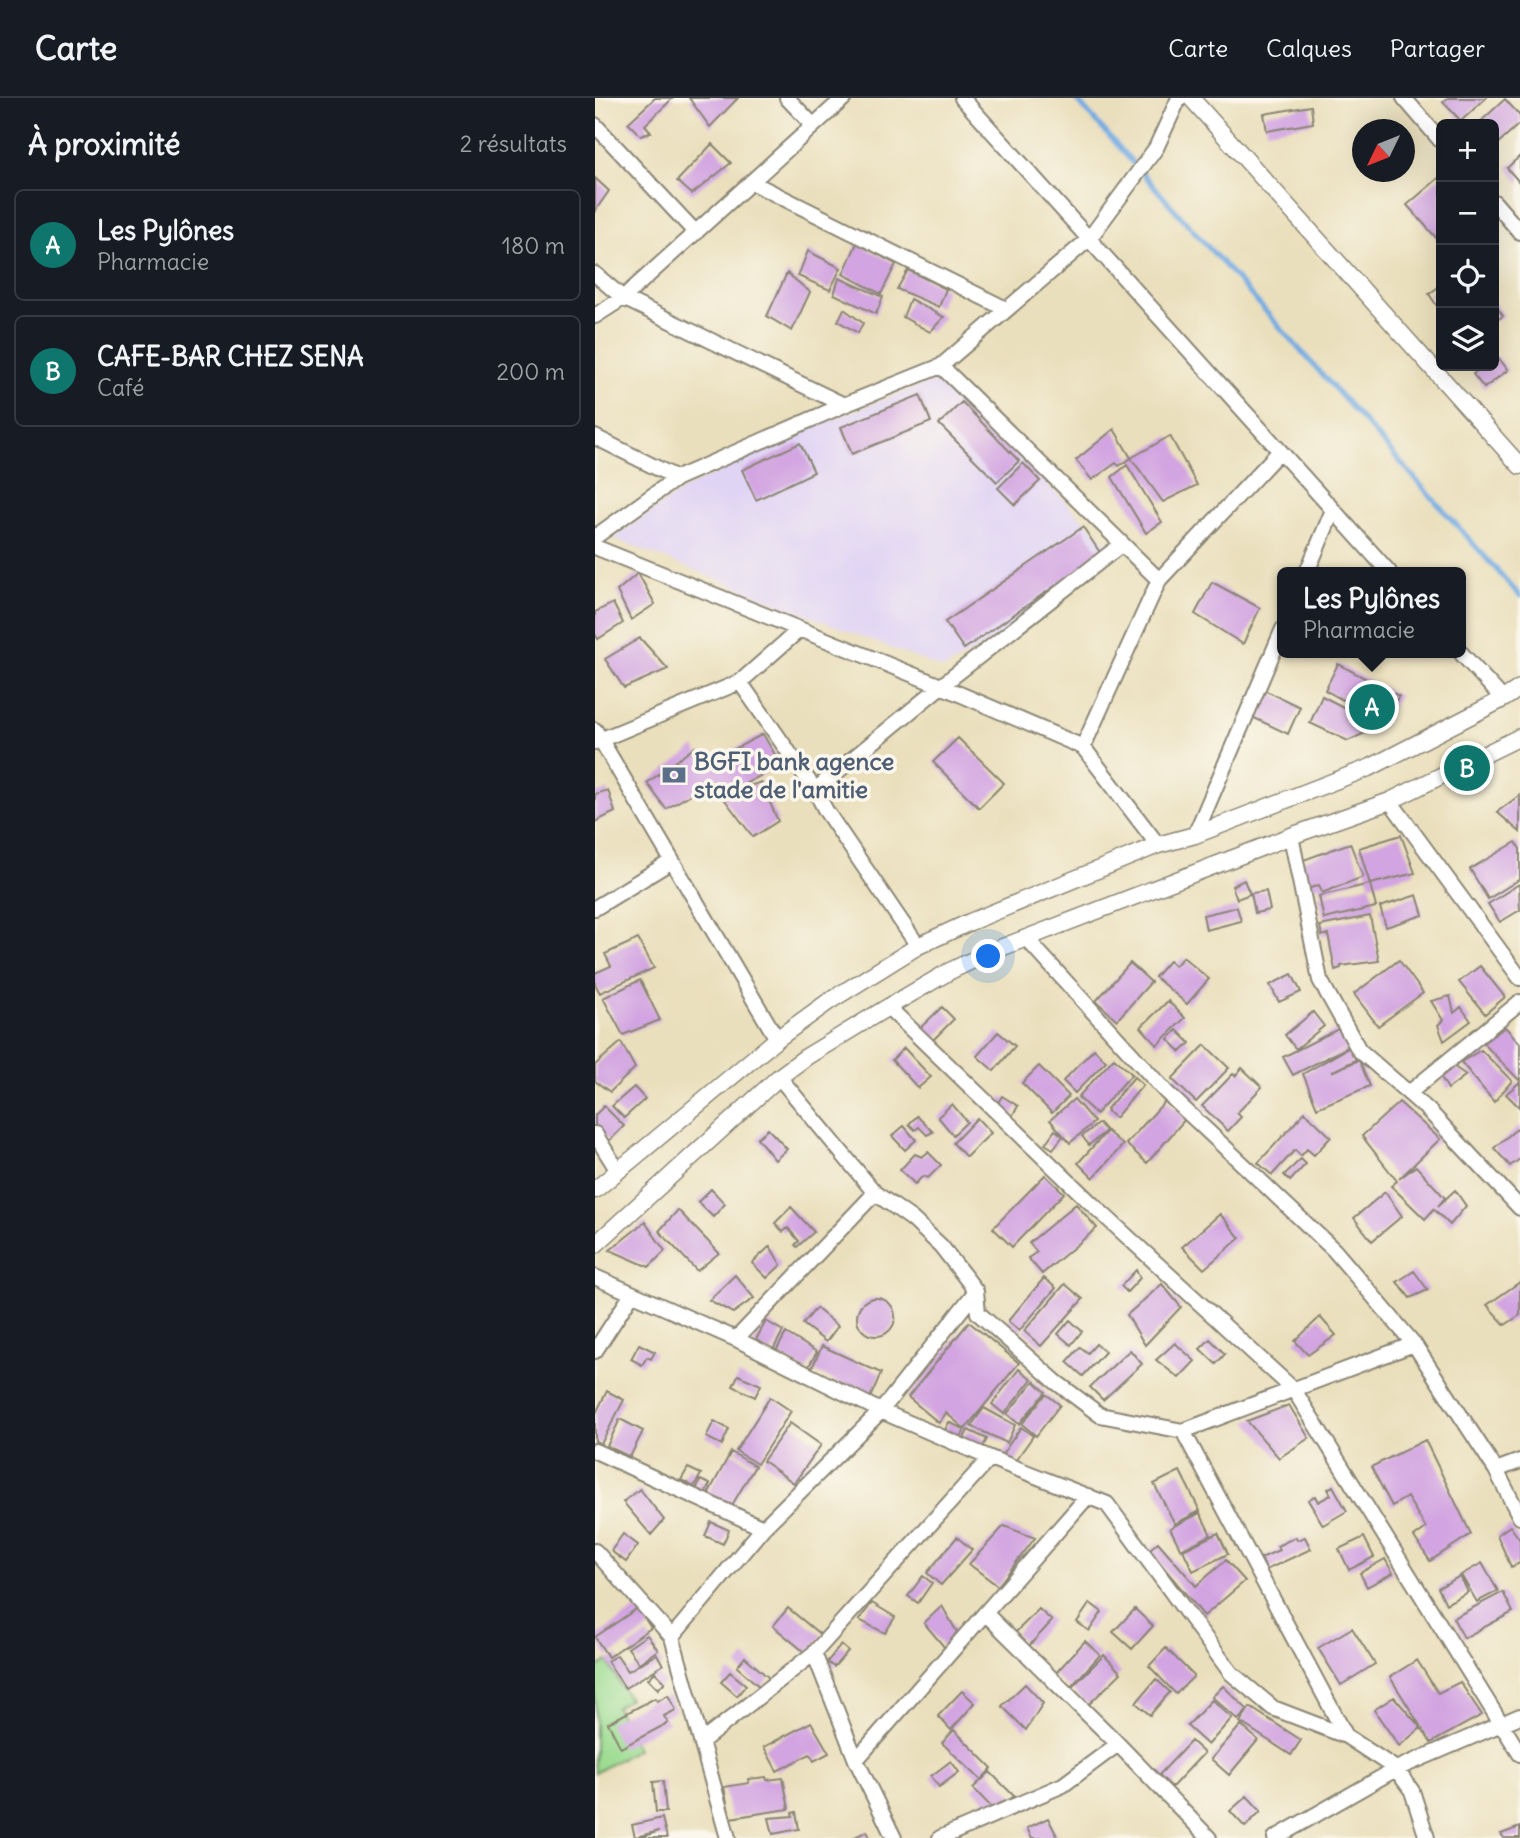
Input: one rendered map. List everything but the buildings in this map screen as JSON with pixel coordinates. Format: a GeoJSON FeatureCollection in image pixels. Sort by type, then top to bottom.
{"type":"FeatureCollection","features":[{"type":"Feature","properties":{"kind":"street"},"geometry":{"type":"LineString","coordinates":[[787,98],[813,125]]}},
{"type":"Feature","properties":{"kind":"street"},"geometry":{"type":"LineString","coordinates":[[595,316],[622,298],[697,233],[844,98]]}},
{"type":"Feature","properties":{"kind":"street"},"geometry":{"type":"LineString","coordinates":[[963,98],[1384,567]]}},
{"type":"Feature","properties":{"kind":"street"},"geometry":{"type":"LineString","coordinates":[[595,537],[677,478],[941,366],[1089,239],[1156,148],[1178,98]]}},
{"type":"Feature","properties":{"kind":"street"},"geometry":{"type":"LineString","coordinates":[[1191,98],[1520,466]]}},
{"type":"Feature","properties":{"kind":"street"},"geometry":{"type":"LineString","coordinates":[[1403,98],[1436,135]]}},
{"type":"Feature","properties":{"kind":"street"},"geometry":{"type":"LineString","coordinates":[[595,125],[697,233]]}},
{"type":"Feature","properties":{"kind":"street"},"geometry":{"type":"LineString","coordinates":[[751,182],[1006,309]]}},
{"type":"Feature","properties":{"kind":"street"},"geometry":{"type":"LineString","coordinates":[[1499,208],[1520,232]]}},
{"type":"Feature","properties":{"kind":"street"},"geometry":{"type":"LineString","coordinates":[[595,274],[622,298],[844,405]]}},
{"type":"Feature","properties":{"kind":"street"},"geometry":{"type":"LineString","coordinates":[[941,366],[1159,580]]}},
{"type":"Feature","properties":{"kind":"street"},"geometry":{"type":"LineString","coordinates":[[595,437],[677,478]]}},
{"type":"Feature","properties":{"kind":"street"},"geometry":{"type":"LineString","coordinates":[[1083,747],[1159,580],[1279,452]]}},
{"type":"Feature","properties":{"kind":"street"},"geometry":{"type":"LineString","coordinates":[[1309,567],[1333,510]]}},
{"type":"Feature","properties":{"kind":"street"},"geometry":{"type":"LineString","coordinates":[[815,790],[941,686],[1122,544]]}},
{"type":"Feature","properties":{"kind":"street"},"geometry":{"type":"LineString","coordinates":[[595,547],[941,686],[1083,747],[1158,845]]}},
{"type":"Feature","properties":{"kind":"street"},"geometry":{"type":"LineString","coordinates":[[777,1039],[597,737],[740,682],[799,630]]}},
{"type":"Feature","properties":{"kind":"street"},"geometry":{"type":"LineString","coordinates":[[1195,835],[1277,643]]}},
{"type":"Feature","properties":{"kind":"street"},"geometry":{"type":"LineString","coordinates":[[1466,658],[1503,699]]}},
{"type":"Feature","properties":{"kind":"street"},"geometry":{"type":"LineString","coordinates":[[740,682],[918,946]]}},
{"type":"Feature","properties":{"kind":"street"},"geometry":{"type":"LineString","coordinates":[[595,1190],[777,1039],[828,1002],[918,946],[1158,845],[1195,835],[1371,766],[1520,688]]}},
{"type":"Feature","properties":{"kind":"street"},"geometry":{"type":"LineString","coordinates":[[595,1245],[779,1076],[950,971],[1026,938],[1291,836],[1390,801],[1520,737]]}},
{"type":"Feature","properties":{"kind":"street"},"geometry":{"type":"LineString","coordinates":[[1390,801],[1520,978]]}},
{"type":"Feature","properties":{"kind":"street"},"geometry":{"type":"LineString","coordinates":[[1291,836],[1320,980],[1359,1050],[1428,1110],[1520,1208]]}},
{"type":"Feature","properties":{"kind":"street"},"geometry":{"type":"LineString","coordinates":[[595,908],[672,862]]}},
{"type":"Feature","properties":{"kind":"street"},"geometry":{"type":"LineString","coordinates":[[1026,938],[1166,1092],[1334,1250],[1413,1344],[1496,1470],[1520,1517]]}},
{"type":"Feature","properties":{"kind":"street"},"geometry":{"type":"LineString","coordinates":[[1409,1093],[1520,1002]]}},
{"type":"Feature","properties":{"kind":"street"},"geometry":{"type":"LineString","coordinates":[[888,1007],[1103,1213],[1294,1390],[1520,1754]]}},
{"type":"Feature","properties":{"kind":"street"},"geometry":{"type":"LineString","coordinates":[[779,1076],[874,1193],[912,1219],[941,1246],[976,1292],[978,1313],[1056,1382],[1100,1415],[1183,1431],[1413,1344]]}},
{"type":"Feature","properties":{"kind":"street"},"geometry":{"type":"LineString","coordinates":[[595,1134],[618,1171]]}},
{"type":"Feature","properties":{"kind":"street"},"geometry":{"type":"LineString","coordinates":[[736,1339],[874,1193]]}},
{"type":"Feature","properties":{"kind":"street"},"geometry":{"type":"LineString","coordinates":[[595,1276],[736,1339],[881,1411],[1107,1504],[1231,1672],[1273,1708],[1346,1736],[1396,1769],[1412,1791],[1427,1838]]}},
{"type":"Feature","properties":{"kind":"street"},"geometry":{"type":"LineString","coordinates":[[672,1637],[763,1528],[881,1411],[976,1292]]}},
{"type":"Feature","properties":{"kind":"street"},"geometry":{"type":"LineString","coordinates":[[595,1351],[632,1294]]}},
{"type":"Feature","properties":{"kind":"street"},"geometry":{"type":"LineString","coordinates":[[1183,1431],[1346,1736]]}},
{"type":"Feature","properties":{"kind":"street"},"geometry":{"type":"LineString","coordinates":[[595,1451],[763,1528]]}},
{"type":"Feature","properties":{"kind":"street"},"geometry":{"type":"LineString","coordinates":[[701,1741],[814,1653],[991,1458]]}},
{"type":"Feature","properties":{"kind":"street"},"geometry":{"type":"LineString","coordinates":[[1496,1470],[1520,1461]]}},
{"type":"Feature","properties":{"kind":"street"},"geometry":{"type":"LineString","coordinates":[[856,1760],[1088,1496]]}},
{"type":"Feature","properties":{"kind":"street"},"geometry":{"type":"LineString","coordinates":[[595,1551],[672,1637],[728,1838]]}},
{"type":"Feature","properties":{"kind":"street"},"geometry":{"type":"LineString","coordinates":[[985,1613],[1209,1838]]}},
{"type":"Feature","properties":{"kind":"street"},"geometry":{"type":"LineString","coordinates":[[814,1653],[856,1760],[894,1838]]}},
{"type":"Feature","properties":{"kind":"street"},"geometry":{"type":"LineString","coordinates":[[1275,1838],[1396,1769],[1520,1716]]}},
{"type":"Feature","properties":{"kind":"street"},"geometry":{"type":"LineString","coordinates":[[940,1838],[1063,1785],[1118,1744]]}},
{"type":"Feature","properties":{"kind":"shaded area"},"geometry":{"type":"Polygon","coordinates":[[[940,378],[1111,547],[1011,629],[944,669],[613,538],[683,490],[794,434],[940,378]]]}},
{"type":"Feature","properties":{"kind":"green space"},"geometry":{"type":"Polygon","coordinates":[[[607,1661],[629,1699],[616,1707],[637,1749],[595,1773],[595,1669],[607,1661]]]}},
{"type":"Feature","properties":{"kind":"waterway"},"geometry":{"type":"LineString","coordinates":[[1075,98],[1520,596]]}},
{"type":"Feature","properties":{"kind":"place","name":"Les Pylônes"},"geometry":{"type":"Point","coordinates":[1372,707]}},
{"type":"Feature","properties":{"kind":"place","name":"CAFE-BAR CHEZ SENA"},"geometry":{"type":"Point","coordinates":[1467,768]}},
{"type":"Feature","properties":{"kind":"place","name":"BGFI bank agence stade de l'amitie"},"geometry":{"type":"Point","coordinates":[674,775]}}]}
